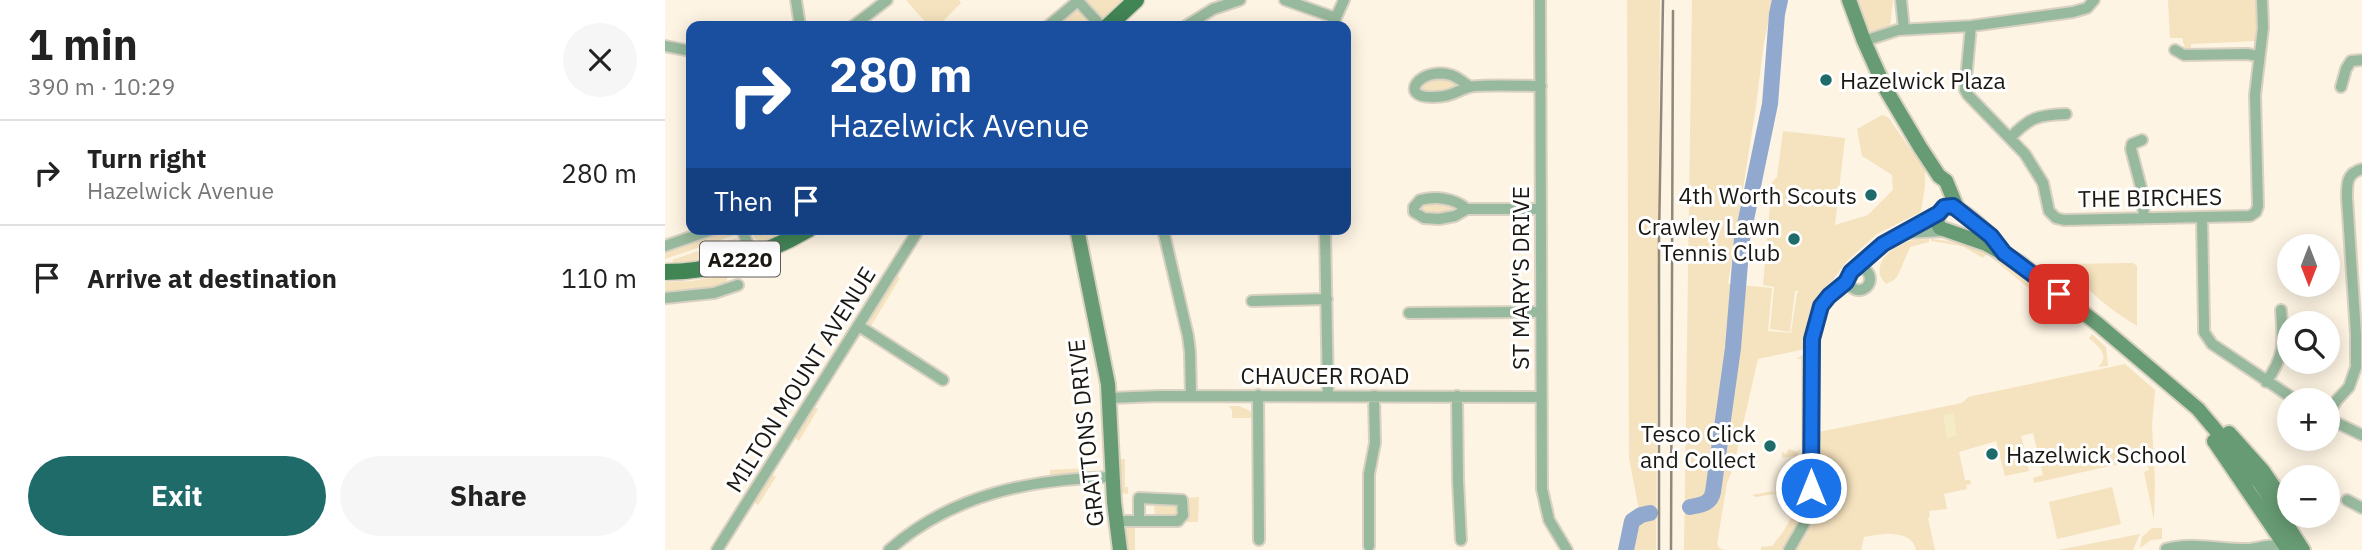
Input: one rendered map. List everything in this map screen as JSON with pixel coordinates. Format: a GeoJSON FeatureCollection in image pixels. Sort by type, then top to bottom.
{"type":"FeatureCollection","features":[{"type":"Feature","properties":{"kind":"main road"},"geometry":{"type":"LineString","coordinates":[[1113,21],[1136,0]]}},
{"type":"Feature","properties":{"kind":"main road","name":"A2220"},"geometry":{"type":"LineString","coordinates":[[665,272],[692,271],[752,256],[796,235]]}},
{"type":"Feature","properties":{"kind":"street"},"geometry":{"type":"LineString","coordinates":[[796,0],[799,21]]}},
{"type":"Feature","properties":{"kind":"street"},"geometry":{"type":"LineString","coordinates":[[858,21],[875,4],[887,0]]}},
{"type":"Feature","properties":{"kind":"street"},"geometry":{"type":"LineString","coordinates":[[1194,21],[1213,9],[1241,0]]}},
{"type":"Feature","properties":{"kind":"street"},"geometry":{"type":"LineString","coordinates":[[1285,0],[1332,21]]}},
{"type":"Feature","properties":{"kind":"street"},"geometry":{"type":"LineString","coordinates":[[1334,21],[1344,0]]}},
{"type":"Feature","properties":{"kind":"street","name":"ST MARY'S DRIVE"},"geometry":{"type":"LineString","coordinates":[[1540,0],[1542,489],[1544,504],[1555,534],[1567,550]]}},
{"type":"Feature","properties":{"kind":"street"},"geometry":{"type":"LineString","coordinates":[[1849,0],[1864,41],[1903,120],[1950,190],[1962,224],[1956,231],[1901,233]]}},
{"type":"Feature","properties":{"kind":"street"},"geometry":{"type":"LineString","coordinates":[[1901,0],[1904,29]]}},
{"type":"Feature","properties":{"kind":"street"},"geometry":{"type":"LineString","coordinates":[[1864,41],[1904,29],[1971,26],[2081,10],[2091,5],[2094,0]]}},
{"type":"Feature","properties":{"kind":"street","name":"THE BIRCHES"},"geometry":{"type":"LineString","coordinates":[[1971,26],[1965,90],[2032,164],[2043,183],[2049,211],[2056,218],[2250,216],[2256,212],[2258,206],[2255,95],[2263,28],[2262,0]]}},
{"type":"Feature","properties":{"kind":"street"},"geometry":{"type":"LineString","coordinates":[[1054,21],[1079,1],[1097,21]]}},
{"type":"Feature","properties":{"kind":"street"},"geometry":{"type":"LineString","coordinates":[[669,47],[672,60]]}},
{"type":"Feature","properties":{"kind":"street"},"geometry":{"type":"LineString","coordinates":[[2175,50],[2184,55],[2258,56]]}},
{"type":"Feature","properties":{"kind":"street"},"geometry":{"type":"LineString","coordinates":[[2341,87],[2351,61],[2362,60]]}},
{"type":"Feature","properties":{"kind":"street"},"geometry":{"type":"LineString","coordinates":[[1470,87],[1541,86]]}},
{"type":"Feature","properties":{"kind":"street"},"geometry":{"type":"LineString","coordinates":[[2010,138],[2028,120],[2036,116],[2066,114]]}},
{"type":"Feature","properties":{"kind":"street"},"geometry":{"type":"LineString","coordinates":[[2142,140],[2132,144],[2131,149],[2142,191],[2144,218]]}},
{"type":"Feature","properties":{"kind":"street"},"geometry":{"type":"LineString","coordinates":[[2340,397],[2355,375],[2357,334],[2348,179],[2352,173],[2362,169]]}},
{"type":"Feature","properties":{"kind":"street"},"geometry":{"type":"LineString","coordinates":[[1939,176],[1942,188],[1937,222],[1946,232],[1977,240],[2004,253],[2099,325],[2212,418],[2246,450],[2277,489]]}},
{"type":"Feature","properties":{"kind":"street"},"geometry":{"type":"LineString","coordinates":[[1789,550],[1804,524],[1810,502],[1813,330],[1825,299],[1846,282],[1883,244],[1948,206],[1959,210],[1991,236],[2004,253]]}},
{"type":"Feature","properties":{"kind":"street"},"geometry":{"type":"LineString","coordinates":[[1467,209],[1541,209]]}},
{"type":"Feature","properties":{"kind":"street"},"geometry":{"type":"LineString","coordinates":[[2202,217],[2204,332],[2212,344],[2277,389]]}},
{"type":"Feature","properties":{"kind":"street"},"geometry":{"type":"LineString","coordinates":[[665,246],[697,235]]}},
{"type":"Feature","properties":{"kind":"street"},"geometry":{"type":"LineString","coordinates":[[744,235],[752,256]]}},
{"type":"Feature","properties":{"kind":"street","name":"MILTON MOUNT AVENUE"},"geometry":{"type":"LineString","coordinates":[[717,550],[915,235]]}},
{"type":"Feature","properties":{"kind":"street","name":"GRATTONS DRIVE"},"geometry":{"type":"LineString","coordinates":[[1078,235],[1109,398],[1112,477],[1120,550]]}},
{"type":"Feature","properties":{"kind":"street"},"geometry":{"type":"LineString","coordinates":[[1164,235],[1191,352],[1191,396]]}},
{"type":"Feature","properties":{"kind":"street"},"geometry":{"type":"LineString","coordinates":[[1325,235],[1328,396]]}},
{"type":"Feature","properties":{"kind":"street"},"geometry":{"type":"LineString","coordinates":[[1818,314],[1835,298],[1868,286],[1872,261],[1883,244]]}},
{"type":"Feature","properties":{"kind":"street"},"geometry":{"type":"LineString","coordinates":[[1851,274],[1864,269],[1870,277]]}},
{"type":"Feature","properties":{"kind":"street"},"geometry":{"type":"LineString","coordinates":[[1851,274],[1851,286],[1858,290]]}},
{"type":"Feature","properties":{"kind":"street"},"geometry":{"type":"LineString","coordinates":[[665,298],[714,293],[738,285]]}},
{"type":"Feature","properties":{"kind":"street"},"geometry":{"type":"LineString","coordinates":[[1252,302],[1327,299]]}},
{"type":"Feature","properties":{"kind":"street"},"geometry":{"type":"LineString","coordinates":[[2266,382],[2281,358],[2281,310]]}},
{"type":"Feature","properties":{"kind":"street"},"geometry":{"type":"LineString","coordinates":[[1409,313],[1540,312]]}},
{"type":"Feature","properties":{"kind":"street"},"geometry":{"type":"LineString","coordinates":[[859,326],[943,380]]}},
{"type":"Feature","properties":{"kind":"street"},"geometry":{"type":"LineString","coordinates":[[1258,395],[1259,540]]}},
{"type":"Feature","properties":{"kind":"street","name":"CHAUCER ROAD"},"geometry":{"type":"LineString","coordinates":[[1109,398],[1258,395],[1541,397]]}},
{"type":"Feature","properties":{"kind":"street"},"geometry":{"type":"LineString","coordinates":[[1369,545],[1369,474],[1375,443],[1374,396]]}},
{"type":"Feature","properties":{"kind":"street"},"geometry":{"type":"LineString","coordinates":[[1457,396],[1461,540]]}},
{"type":"Feature","properties":{"kind":"street"},"geometry":{"type":"LineString","coordinates":[[2198,409],[2203,424],[2288,550]]}},
{"type":"Feature","properties":{"kind":"street"},"geometry":{"type":"LineString","coordinates":[[2198,409],[2260,483],[2303,550]]}},
{"type":"Feature","properties":{"kind":"street"},"geometry":{"type":"LineString","coordinates":[[2340,424],[2362,435]]}},
{"type":"Feature","properties":{"kind":"street"},"geometry":{"type":"LineString","coordinates":[[889,550],[931,519],[968,500],[1030,484],[1112,477]]}},
{"type":"Feature","properties":{"kind":"street"},"geometry":{"type":"LineString","coordinates":[[2347,500],[2362,508]]}},
{"type":"Feature","properties":{"kind":"street"},"geometry":{"type":"LineString","coordinates":[[1116,521],[1139,520]]}},
{"type":"Feature","properties":{"kind":"street"},"geometry":{"type":"LineString","coordinates":[[2265,545],[2272,536],[2272,526]]}},
{"type":"Feature","properties":{"kind":"street"},"geometry":{"type":"LineString","coordinates":[[2301,528],[2314,550]]}},
{"type":"Feature","properties":{"kind":"street"},"geometry":{"type":"LineString","coordinates":[[2166,549],[2178,546],[2251,549],[2278,545],[2288,550]]}},
{"type":"Feature","properties":{"kind":"shaded area"},"geometry":{"type":"Polygon","coordinates":[[[906,0],[959,0],[961,3],[945,21],[925,21],[906,0]]]}},
{"type":"Feature","properties":{"kind":"shaded area"},"geometry":{"type":"Polygon","coordinates":[[[1087,0],[1129,0],[1104,20],[1087,0]]]}},
{"type":"Feature","properties":{"kind":"shaded area"},"geometry":{"type":"Polygon","coordinates":[[[1627,0],[1660,0],[1656,550],[1623,550],[1630,514],[1639,510],[1629,458],[1627,0]]]}},
{"type":"Feature","properties":{"kind":"shaded area"},"geometry":{"type":"Polygon","coordinates":[[[1692,0],[1773,0],[1764,42],[1728,284],[1772,288],[1768,331],[1791,333],[1799,291],[1795,291],[1790,332],[1770,329],[1774,287],[1763,285],[1772,182],[1777,177],[1783,131],[1845,138],[1835,225],[1868,215],[1893,190],[1892,175],[1862,156],[1857,129],[1882,115],[1888,117],[1925,170],[1921,212],[1877,234],[1846,262],[1818,295],[1811,309],[1805,349],[1758,359],[1733,468],[1727,483],[1717,544],[1724,550],[1684,550],[1692,0]]]}},
{"type":"Feature","properties":{"kind":"shaded area"},"geometry":{"type":"Polygon","coordinates":[[[1856,0],[1893,0],[1890,26],[1873,32],[1868,30],[1856,0]]]}},
{"type":"Feature","properties":{"kind":"shaded area"},"geometry":{"type":"Polygon","coordinates":[[[2168,0],[2257,0],[2259,21],[2256,41],[2191,44],[2191,49],[2185,48],[2182,38],[2170,38],[2168,0]]]}},
{"type":"Feature","properties":{"kind":"shaded area"},"geometry":{"type":"Polygon","coordinates":[[[1075,10],[1079,10],[1089,21],[1061,21],[1075,10]]]}},
{"type":"Feature","properties":{"kind":"shaded area"},"geometry":{"type":"Polygon","coordinates":[[[1448,78],[1456,83],[1456,90],[1423,93],[1419,86],[1425,79],[1448,78]]]}},
{"type":"Feature","properties":{"kind":"shaded area"},"geometry":{"type":"Polygon","coordinates":[[[1441,202],[1455,206],[1453,213],[1424,216],[1419,210],[1422,204],[1441,202]]]}},
{"type":"Feature","properties":{"kind":"shaded area"},"geometry":{"type":"Polygon","coordinates":[[[710,235],[735,235],[665,259],[665,251],[710,235]]]}},
{"type":"Feature","properties":{"kind":"shaded area"},"geometry":{"type":"Polygon","coordinates":[[[753,235],[786,235],[770,242],[754,238],[753,235]]]}},
{"type":"Feature","properties":{"kind":"shaded area"},"geometry":{"type":"Polygon","coordinates":[[[737,238],[738,248],[730,257],[676,265],[672,260],[737,238]]]}},
{"type":"Feature","properties":{"kind":"shaded area"},"geometry":{"type":"Polygon","coordinates":[[[1929,239],[1929,242],[1910,247],[1898,275],[1886,284],[1880,272],[1883,259],[1906,242],[1929,239]]]}},
{"type":"Feature","properties":{"kind":"shaded area"},"geometry":{"type":"Polygon","coordinates":[[[1931,239],[1966,245],[1987,254],[1983,258],[1962,246],[1931,239]]]}},
{"type":"Feature","properties":{"kind":"shaded area"},"geometry":{"type":"Polygon","coordinates":[[[1987,254],[2040,289],[2053,301],[2052,307],[1987,254]]]}},
{"type":"Feature","properties":{"kind":"shaded area"},"geometry":{"type":"Polygon","coordinates":[[[2133,263],[2137,266],[2137,326],[2099,299],[2082,283],[2068,264],[2133,263]]]}},
{"type":"Feature","properties":{"kind":"shaded area"},"geometry":{"type":"Polygon","coordinates":[[[727,275],[727,281],[714,290],[665,295],[665,282],[727,275]]]}},
{"type":"Feature","properties":{"kind":"shaded area"},"geometry":{"type":"Polygon","coordinates":[[[894,275],[900,278],[869,329],[866,320],[894,275]]]}},
{"type":"Feature","properties":{"kind":"shaded area"},"geometry":{"type":"Polygon","coordinates":[[[2092,334],[2106,347],[2108,366],[2098,367],[2102,363],[2103,355],[2089,338],[2092,334]]]}},
{"type":"Feature","properties":{"kind":"shaded area"},"geometry":{"type":"Polygon","coordinates":[[[1804,354],[1802,446],[1801,448],[1801,359],[1797,359],[1804,354]]]}},
{"type":"Feature","properties":{"kind":"shaded area","name":"Hazelwick School"},"geometry":{"type":"Polygon","coordinates":[[[2125,364],[2155,390],[2152,425],[2154,520],[2144,472],[2149,470],[2147,462],[2136,463],[2134,458],[2119,461],[2119,464],[2034,483],[2033,478],[2043,475],[2033,433],[2021,436],[2024,447],[2021,449],[2024,449],[2029,471],[2005,476],[1996,441],[1959,452],[1965,480],[1970,480],[1971,484],[1966,485],[1967,489],[1944,494],[1947,509],[1929,511],[1935,550],[1916,550],[1908,538],[1886,534],[1864,537],[1861,550],[1796,550],[1812,523],[1816,508],[1819,432],[1962,403],[1968,397],[2125,364]]]}},
{"type":"Feature","properties":{"kind":"shaded area"},"geometry":{"type":"Polygon","coordinates":[[[813,406],[818,409],[799,441],[793,436],[813,406]]]}},
{"type":"Feature","properties":{"kind":"shaded area"},"geometry":{"type":"Polygon","coordinates":[[[1229,406],[1239,406],[1252,412],[1252,418],[1232,418],[1229,406]]]}},
{"type":"Feature","properties":{"kind":"shaded area"},"geometry":{"type":"Polygon","coordinates":[[[1801,448],[1797,456],[1782,458],[1782,452],[1786,454],[1789,449],[1798,452],[1801,448]]]}},
{"type":"Feature","properties":{"kind":"shaded area"},"geometry":{"type":"Polygon","coordinates":[[[1118,459],[1125,459],[1125,487],[1128,487],[1128,494],[1121,493],[1118,485],[1118,459]]]}},
{"type":"Feature","properties":{"kind":"shaded area"},"geometry":{"type":"Polygon","coordinates":[[[1086,468],[1087,473],[1050,476],[1050,470],[1086,468]]]}},
{"type":"Feature","properties":{"kind":"shaded area"},"geometry":{"type":"Polygon","coordinates":[[[770,473],[776,477],[758,505],[752,501],[770,473]]]}},
{"type":"Feature","properties":{"kind":"shaded area"},"geometry":{"type":"Polygon","coordinates":[[[1798,475],[1805,475],[1804,496],[1802,515],[1795,532],[1783,550],[1761,550],[1761,547],[1772,546],[1783,532],[1795,506],[1794,495],[1789,492],[1756,497],[1752,495],[1777,492],[1789,486],[1798,475]]]}},
{"type":"Feature","properties":{"kind":"shaded area"},"geometry":{"type":"Polygon","coordinates":[[[2112,487],[2121,524],[2057,539],[2049,502],[2112,487]]]}},
{"type":"Feature","properties":{"kind":"shaded area"},"geometry":{"type":"Polygon","coordinates":[[[1199,497],[1198,522],[1187,522],[1187,498],[1199,497]]]}},
{"type":"Feature","properties":{"kind":"shaded area"},"geometry":{"type":"Polygon","coordinates":[[[1154,502],[1176,502],[1180,507],[1177,517],[1155,517],[1154,502]]]}},
{"type":"Feature","properties":{"kind":"shaded area"},"geometry":{"type":"Polygon","coordinates":[[[1135,526],[1135,550],[1126,550],[1124,530],[1135,526]]]}},
{"type":"Feature","properties":{"kind":"shaded area"},"geometry":{"type":"Polygon","coordinates":[[[2152,528],[2162,528],[2162,539],[2151,540],[2140,548],[2142,537],[2152,528]]]}},
{"type":"Feature","properties":{"kind":"shaded area"},"geometry":{"type":"Polygon","coordinates":[[[2140,534],[2133,550],[2058,550],[2140,534]]]}},
{"type":"Feature","properties":{"kind":"sand"},"geometry":{"type":"Polygon","coordinates":[[[1953,413],[1957,436],[1947,438],[1943,415],[1953,413]]]}},
{"type":"Feature","properties":{"kind":"waterway"},"geometry":{"type":"LineString","coordinates":[[1690,507],[1701,505],[1713,492],[1733,348],[1742,239],[1770,104],[1780,0]]}},
{"type":"Feature","properties":{"kind":"waterway"},"geometry":{"type":"LineString","coordinates":[[1626,550],[1632,521],[1650,513]]}},
{"type":"Feature","properties":{"kind":"railway"},"geometry":{"type":"LineString","coordinates":[[1659,550],[1659,239],[1663,0]]}},
{"type":"Feature","properties":{"kind":"railway"},"geometry":{"type":"LineString","coordinates":[[1671,550],[1673,11]]}},
{"type":"Feature","properties":{"kind":"place","name":"Hazelwick Plaza"},"geometry":{"type":"Point","coordinates":[1826,80]}},
{"type":"Feature","properties":{"kind":"place","name":"4th Worth Scouts"},"geometry":{"type":"Point","coordinates":[1871,195]}},
{"type":"Feature","properties":{"kind":"place","name":"Crawley Lawn Tennis Club"},"geometry":{"type":"Point","coordinates":[1794,239]}},
{"type":"Feature","properties":{"kind":"place","name":"Tesco Click and Collect"},"geometry":{"type":"Point","coordinates":[1770,446]}},
{"type":"Feature","properties":{"kind":"place","name":"Hazelwick School"},"geometry":{"type":"Point","coordinates":[1992,454]}},
{"type":"Feature","properties":{"kind":"route"},"geometry":{"type":"LineString","coordinates":[[1811,488],[1812,336],[1815,325],[1825,299],[1846,282],[1851,272],[1883,244],[1939,213],[1944,207],[1953,206],[1991,236],[2004,253],[2059,294]]}}]}
